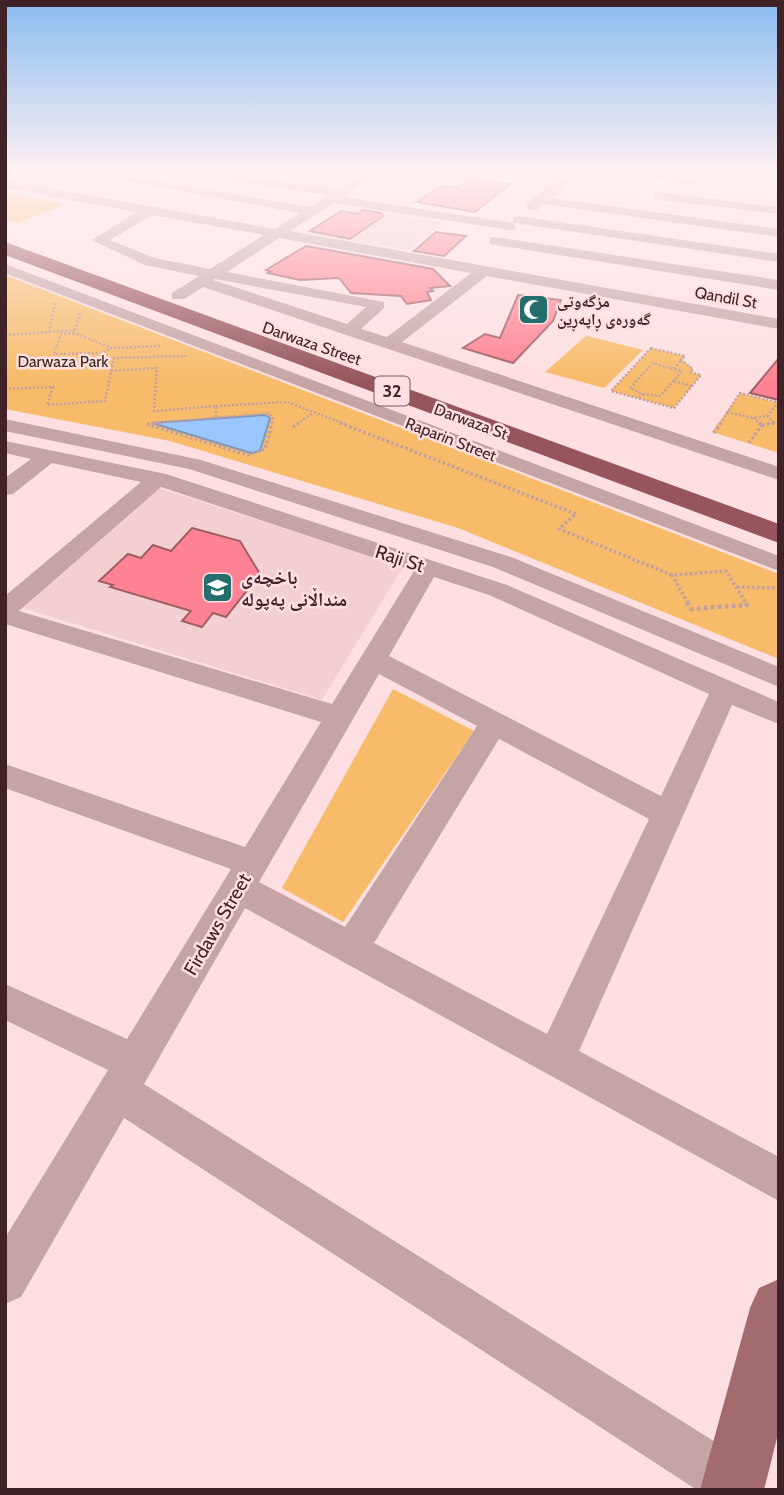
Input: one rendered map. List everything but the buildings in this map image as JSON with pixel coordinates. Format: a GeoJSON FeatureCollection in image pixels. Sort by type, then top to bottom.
{"type":"FeatureCollection","features":[{"type":"Feature","properties":{"kind":"highway","name":"Darwaza Street"},"geometry":{"type":"LineString","coordinates":[[29,243],[602,444]]}},
{"type":"Feature","properties":{"kind":"highway","name":"Darwaza St"},"geometry":{"type":"LineString","coordinates":[[5,248],[779,534]]}},
{"type":"Feature","properties":{"kind":"highway"},"geometry":{"type":"LineString","coordinates":[[409,398],[431,384]]}},
{"type":"Feature","properties":{"kind":"main road"},"geometry":{"type":"LineString","coordinates":[[733,1486],[779,1308]]}},
{"type":"Feature","properties":{"kind":"street"},"geometry":{"type":"LineString","coordinates":[[105,243],[150,262],[208,277],[378,305],[349,331]]}},
{"type":"Feature","properties":{"kind":"street"},"geometry":{"type":"LineString","coordinates":[[178,296],[261,243]]}},
{"type":"Feature","properties":{"kind":"street","name":"Qandil St"},"geometry":{"type":"LineString","coordinates":[[356,243],[481,258],[729,296],[779,324]]}},
{"type":"Feature","properties":{"kind":"street"},"geometry":{"type":"LineString","coordinates":[[389,344],[495,243]]}},
{"type":"Feature","properties":{"kind":"street"},"geometry":{"type":"LineString","coordinates":[[666,243],[779,258]]}},
{"type":"Feature","properties":{"kind":"street"},"geometry":{"type":"LineString","coordinates":[[729,296],[752,254],[762,243]]}},
{"type":"Feature","properties":{"kind":"street"},"geometry":{"type":"LineString","coordinates":[[481,258],[729,296],[779,285]]}},
{"type":"Feature","properties":{"kind":"street","name":"Raparin Street"},"geometry":{"type":"LineString","coordinates":[[5,268],[779,564]]}},
{"type":"Feature","properties":{"kind":"street"},"geometry":{"type":"LineString","coordinates":[[208,277],[299,314],[779,474]]}},
{"type":"Feature","properties":{"kind":"street"},"geometry":{"type":"LineString","coordinates":[[299,314],[324,294]]}},
{"type":"Feature","properties":{"kind":"street","name":"Raji St"},"geometry":{"type":"LineString","coordinates":[[5,425],[194,464],[502,562],[779,678]]}},
{"type":"Feature","properties":{"kind":"street","name":"Raji St"},"geometry":{"type":"LineString","coordinates":[[5,447],[158,479],[482,585],[779,714]]}},
{"type":"Feature","properties":{"kind":"street"},"geometry":{"type":"LineString","coordinates":[[5,489],[48,456]]}},
{"type":"Feature","properties":{"kind":"street"},"geometry":{"type":"LineString","coordinates":[[5,612],[158,479]]}},
{"type":"Feature","properties":{"kind":"street"},"geometry":{"type":"LineString","coordinates":[[482,585],[502,562]]}},
{"type":"Feature","properties":{"kind":"street","name":"Firdaws Street"},"geometry":{"type":"LineString","coordinates":[[5,1282],[428,567]]}},
{"type":"Feature","properties":{"kind":"street"},"geometry":{"type":"LineString","coordinates":[[5,612],[340,717]]}},
{"type":"Feature","properties":{"kind":"street"},"geometry":{"type":"LineString","coordinates":[[374,660],[668,814]]}},
{"type":"Feature","properties":{"kind":"street"},"geometry":{"type":"LineString","coordinates":[[555,1059],[725,690]]}},
{"type":"Feature","properties":{"kind":"street"},"geometry":{"type":"LineString","coordinates":[[351,949],[495,723]]}},
{"type":"Feature","properties":{"kind":"street"},"geometry":{"type":"LineString","coordinates":[[5,776],[246,876],[351,949],[779,1180]]}},
{"type":"Feature","properties":{"kind":"street"},"geometry":{"type":"LineString","coordinates":[[5,1001],[126,1077],[733,1486]]}},
{"type":"Feature","properties":{"kind":"path"},"geometry":{"type":"LineString","coordinates":[[49,331],[57,293]]}},
{"type":"Feature","properties":{"kind":"path"},"geometry":{"type":"LineString","coordinates":[[75,332],[80,311]]}},
{"type":"Feature","properties":{"kind":"path"},"geometry":{"type":"LineString","coordinates":[[5,335],[49,331],[75,332],[111,348],[165,346]]}},
{"type":"Feature","properties":{"kind":"path"},"geometry":{"type":"LineString","coordinates":[[61,333],[54,354],[103,353],[111,348]]}},
{"type":"Feature","properties":{"kind":"path"},"geometry":{"type":"LineString","coordinates":[[674,369],[681,360],[685,356],[651,348],[611,391],[674,408],[701,375],[690,372],[693,369],[681,360]]}},
{"type":"Feature","properties":{"kind":"path"},"geometry":{"type":"LineString","coordinates":[[5,390],[53,387],[47,405],[105,401],[114,358],[193,356]]}},
{"type":"Feature","properties":{"kind":"path"},"geometry":{"type":"LineString","coordinates":[[653,363],[682,371],[660,396],[643,394],[630,388],[643,374],[653,363]]}},
{"type":"Feature","properties":{"kind":"path"},"geometry":{"type":"LineString","coordinates":[[111,371],[157,368],[154,411],[287,402],[576,514],[559,529],[672,575],[726,571],[747,605],[691,609],[672,575]]}},
{"type":"Feature","properties":{"kind":"path"},"geometry":{"type":"LineString","coordinates":[[629,371],[643,374]]}},
{"type":"Feature","properties":{"kind":"path"},"geometry":{"type":"LineString","coordinates":[[674,381],[691,387]]}},
{"type":"Feature","properties":{"kind":"path"},"geometry":{"type":"LineString","coordinates":[[724,436],[712,432],[740,393],[778,403],[767,416],[754,418],[727,412]]}},
{"type":"Feature","properties":{"kind":"path"},"geometry":{"type":"LineString","coordinates":[[639,398],[643,394]]}},
{"type":"Feature","properties":{"kind":"path"},"geometry":{"type":"LineString","coordinates":[[216,406],[216,417]]}},
{"type":"Feature","properties":{"kind":"path"},"geometry":{"type":"LineString","coordinates":[[269,413],[273,418],[265,449],[259,454],[247,455],[146,424],[151,421],[216,417],[269,413]]}},
{"type":"Feature","properties":{"kind":"path"},"geometry":{"type":"LineString","coordinates":[[293,427],[314,413]]}},
{"type":"Feature","properties":{"kind":"path"},"geometry":{"type":"LineString","coordinates":[[767,416],[777,424]]}},
{"type":"Feature","properties":{"kind":"path"},"geometry":{"type":"LineString","coordinates":[[754,418],[762,425],[777,424]]}},
{"type":"Feature","properties":{"kind":"path"},"geometry":{"type":"LineString","coordinates":[[737,440],[749,443],[762,425]]}},
{"type":"Feature","properties":{"kind":"path"},"geometry":{"type":"LineString","coordinates":[[736,587],[779,588]]}},
{"type":"Feature","properties":{"kind":"shaded area"},"geometry":{"type":"Polygon","coordinates":[[[365,243],[418,243],[409,250],[365,243]]]}},
{"type":"Feature","properties":{"kind":"shaded area","name":"باخچەی منداڵانی پەپولە"},"geometry":{"type":"Polygon","coordinates":[[[159,488],[403,567],[322,700],[23,608],[159,488]]]}},
{"type":"Feature","properties":{"kind":"green space","name":"Darwaza Park"},"geometry":{"type":"Polygon","coordinates":[[[5,275],[779,574],[779,659],[458,528],[170,441],[5,409],[5,275]]]}},
{"type":"Feature","properties":{"kind":"green space"},"geometry":{"type":"Polygon","coordinates":[[[586,336],[643,350],[604,388],[545,372],[586,336]]]}},
{"type":"Feature","properties":{"kind":"green space"},"geometry":{"type":"Polygon","coordinates":[[[651,348],[685,356],[682,360],[693,369],[691,372],[701,375],[674,408],[611,391],[651,348]]]}},
{"type":"Feature","properties":{"kind":"green space"},"geometry":{"type":"Polygon","coordinates":[[[740,393],[779,403],[779,453],[712,432],[740,393]]]}},
{"type":"Feature","properties":{"kind":"green space"},"geometry":{"type":"Polygon","coordinates":[[[393,689],[474,731],[343,922],[282,888],[393,689]]]}},
{"type":"Feature","properties":{"kind":"water"},"geometry":{"type":"Polygon","coordinates":[[[265,415],[270,418],[260,451],[251,453],[152,423],[265,415]]]}},
{"type":"Feature","properties":{"kind":"place","name":"مزگەوتی گەورەی ڕاپەڕین"},"geometry":{"type":"Point","coordinates":[534,310]}},
{"type":"Feature","properties":{"kind":"place","name":"باخچەی منداڵانی پەپولە"},"geometry":{"type":"Point","coordinates":[218,588]}}]}
